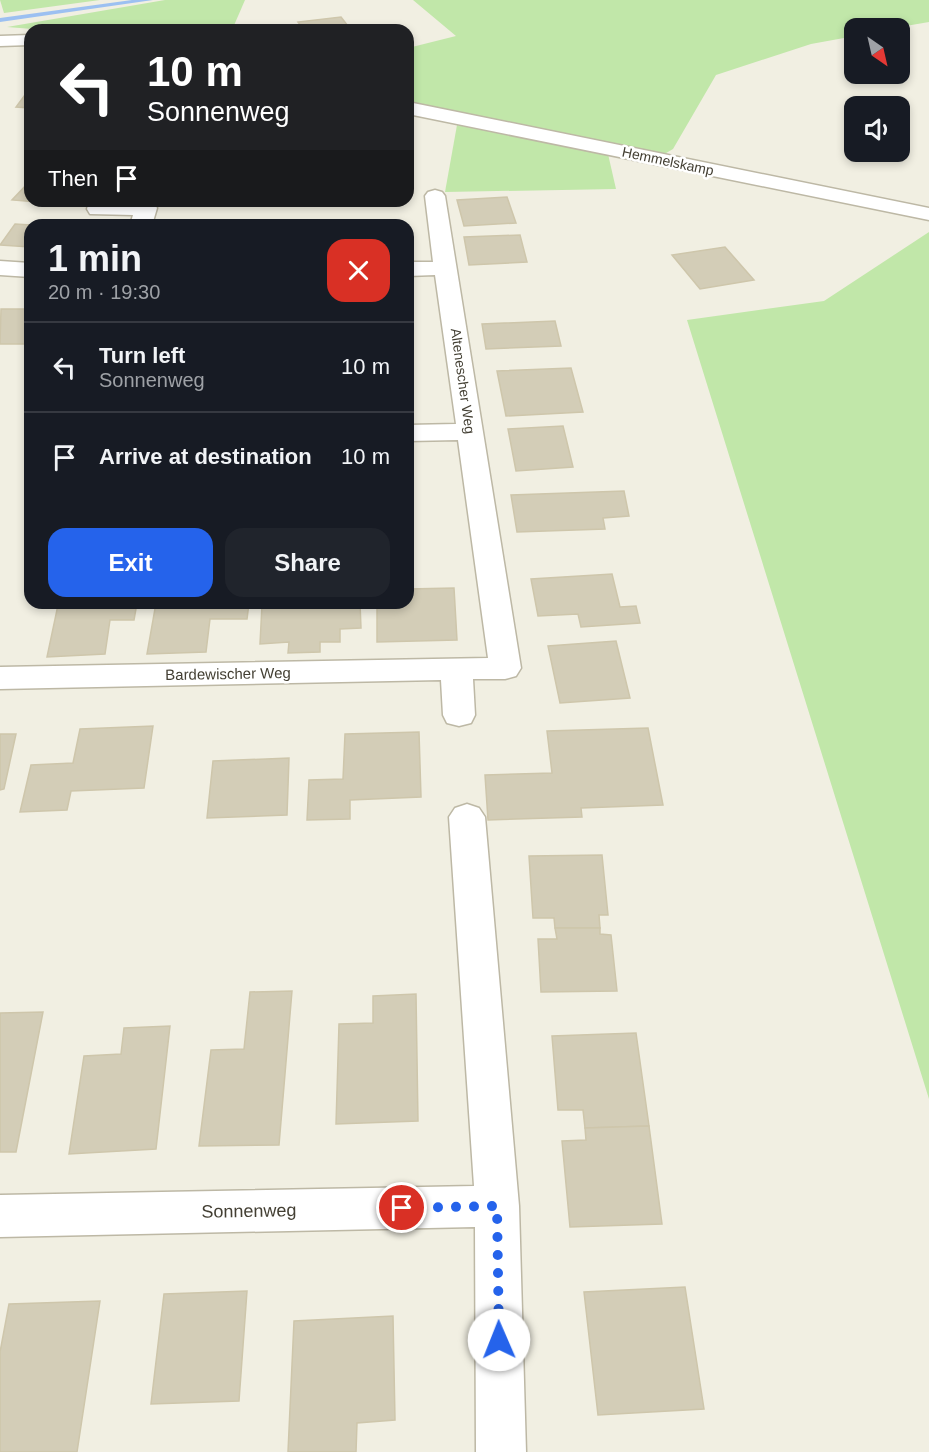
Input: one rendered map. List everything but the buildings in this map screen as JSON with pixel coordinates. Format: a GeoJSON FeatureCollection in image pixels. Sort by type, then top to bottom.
{"type":"FeatureCollection","features":[{"type":"Feature","properties":{"kind":"street"},"geometry":{"type":"LineString","coordinates":[[0,40],[24,40]]}},
{"type":"Feature","properties":{"kind":"street","name":"Hemmelskamp"},"geometry":{"type":"LineString","coordinates":[[414,109],[929,214]]}},
{"type":"Feature","properties":{"kind":"street","name":"Altenescher Weg"},"geometry":{"type":"LineString","coordinates":[[435,196],[479,493]]}},
{"type":"Feature","properties":{"kind":"street"},"geometry":{"type":"LineString","coordinates":[[98,207],[98,209],[146,208],[143,219]]}},
{"type":"Feature","properties":{"kind":"street"},"geometry":{"type":"LineString","coordinates":[[0,268],[24,270]]}},
{"type":"Feature","properties":{"kind":"street"},"geometry":{"type":"LineString","coordinates":[[414,269],[446,268]]}},
{"type":"Feature","properties":{"kind":"street"},"geometry":{"type":"LineString","coordinates":[[414,433],[470,432]]}},
{"type":"Feature","properties":{"kind":"street","name":"Bardewischer Weg"},"geometry":{"type":"LineString","coordinates":[[0,678],[505,668],[479,493]]}},
{"type":"Feature","properties":{"kind":"street"},"geometry":{"type":"LineString","coordinates":[[456,669],[459,715]]}},
{"type":"Feature","properties":{"kind":"street"},"geometry":{"type":"LineString","coordinates":[[468,817],[497,1206],[501,1452]]}},
{"type":"Feature","properties":{"kind":"street","name":"Sonnenweg"},"geometry":{"type":"LineString","coordinates":[[0,1216],[497,1206]]}},
{"type":"Feature","properties":{"kind":"green space"},"geometry":{"type":"Polygon","coordinates":[[[0,0],[100,0],[4,13],[0,0]]]}},
{"type":"Feature","properties":{"kind":"green space"},"geometry":{"type":"Polygon","coordinates":[[[165,0],[245,0],[235,24],[25,24],[165,0]]]}},
{"type":"Feature","properties":{"kind":"green space"},"geometry":{"type":"Polygon","coordinates":[[[413,0],[929,0],[929,22],[910,25],[910,18],[844,18],[844,38],[811,44],[716,75],[673,149],[661,156],[414,105],[414,46],[456,36],[413,0]]]}},
{"type":"Feature","properties":{"kind":"green space"},"geometry":{"type":"Polygon","coordinates":[[[24,24],[24,28],[7,27],[24,24]]]}},
{"type":"Feature","properties":{"kind":"green space"},"geometry":{"type":"Polygon","coordinates":[[[457,125],[608,154],[616,189],[445,192],[457,125]]]}},
{"type":"Feature","properties":{"kind":"green space"},"geometry":{"type":"Polygon","coordinates":[[[929,232],[929,1099],[687,320],[824,301],[929,232]]]}},
{"type":"Feature","properties":{"kind":"waterway"},"geometry":{"type":"LineString","coordinates":[[0,20],[149,0]]}},
{"type":"Feature","properties":{"kind":"route"},"geometry":{"type":"LineString","coordinates":[[402,1208],[497,1206],[499,1340]]}}]}
